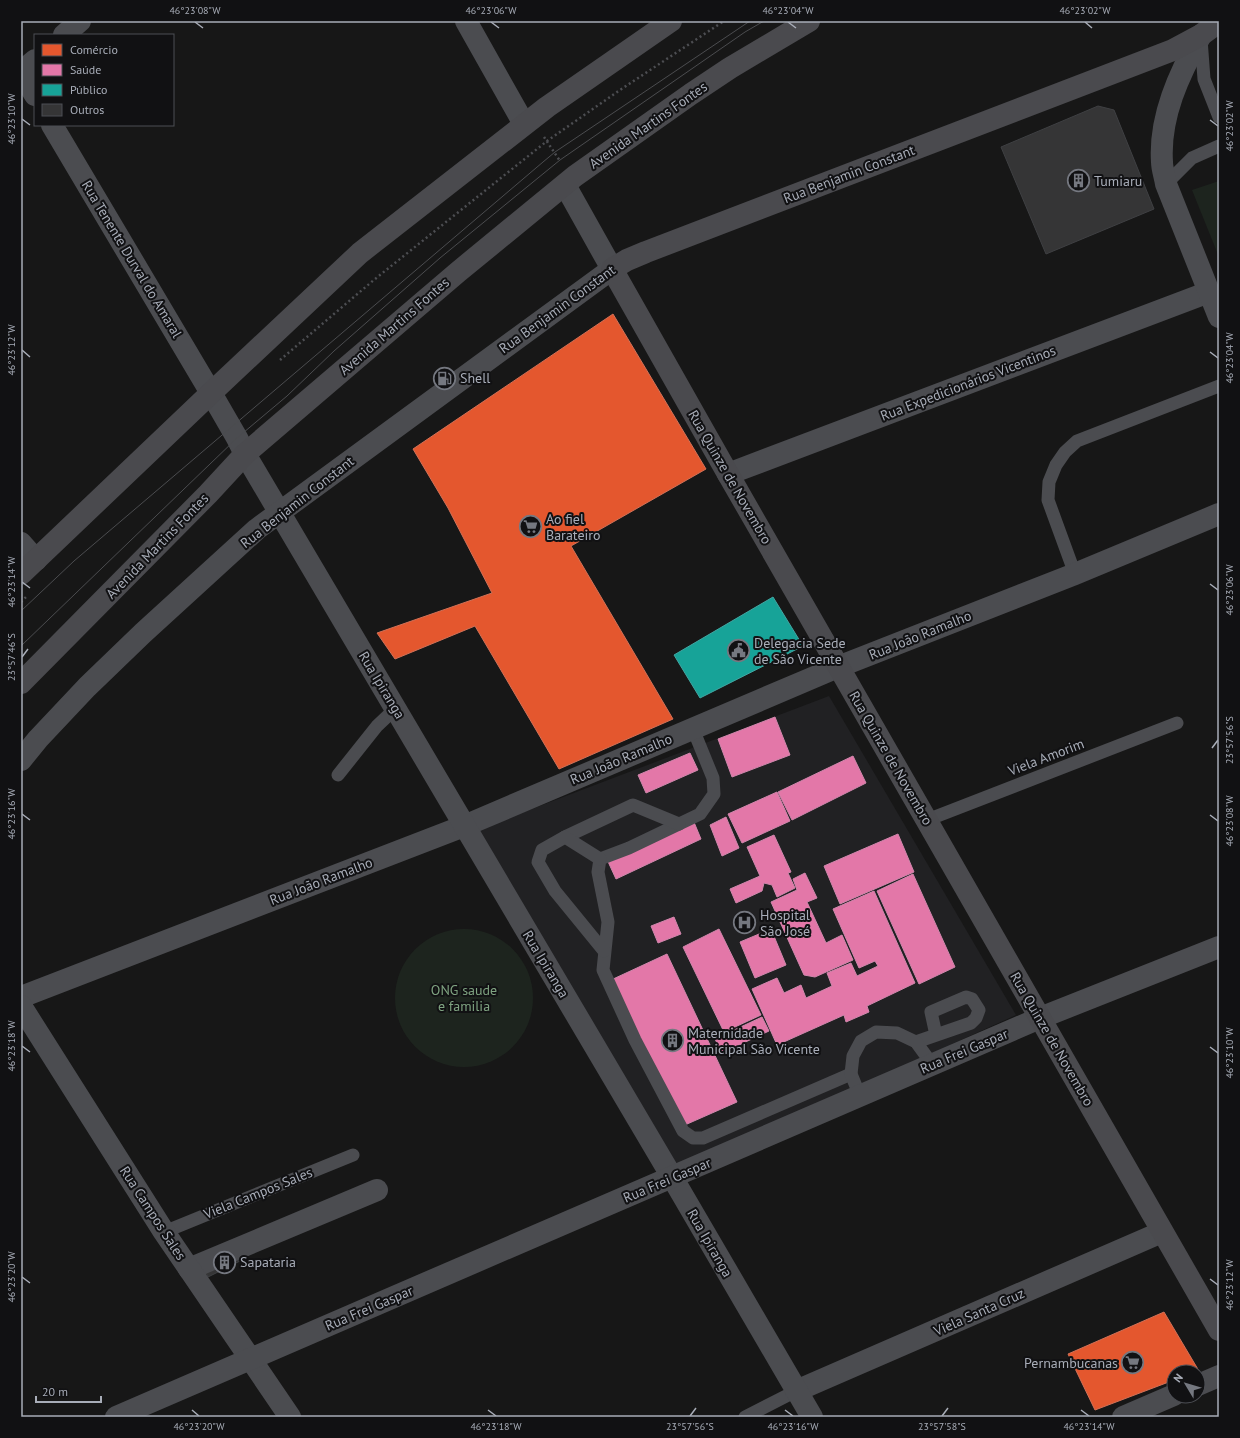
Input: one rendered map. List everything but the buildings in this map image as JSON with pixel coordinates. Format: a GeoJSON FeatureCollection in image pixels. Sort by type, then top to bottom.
{"type":"FeatureCollection","features":[{"type":"Feature","properties":{"kind":"main road"},"geometry":{"type":"LineString","coordinates":[[30,575],[211,393],[360,253],[533,129],[553,102],[671,21]]}},
{"type":"Feature","properties":{"kind":"main road","name":"Avenida Martins Fontes"},"geometry":{"type":"LineString","coordinates":[[21,683],[208,494],[245,454],[458,272],[564,174],[730,68],[809,21]]}},
{"type":"Feature","properties":{"kind":"main road","name":"Rua Benjamin Constant"},"geometry":{"type":"LineString","coordinates":[[612,269],[627,260],[653,249],[1173,50],[1201,35],[1219,22]]}},
{"type":"Feature","properties":{"kind":"main road","name":"Rua Quinze de Novembro"},"geometry":{"type":"LineString","coordinates":[[612,269],[838,667],[1219,1330]]}},
{"type":"Feature","properties":{"kind":"street"},"geometry":{"type":"LineString","coordinates":[[65,34],[80,21]]}},
{"type":"Feature","properties":{"kind":"street"},"geometry":{"type":"LineString","coordinates":[[466,21],[533,129]]}},
{"type":"Feature","properties":{"kind":"street"},"geometry":{"type":"LineString","coordinates":[[1201,35],[1176,84],[1164,124],[1162,162],[1166,184],[1219,317]]}},
{"type":"Feature","properties":{"kind":"street"},"geometry":{"type":"LineString","coordinates":[[34,61],[21,72],[34,93]]}},
{"type":"Feature","properties":{"kind":"street","name":"Rua Tenente Durval do Amaral"},"geometry":{"type":"LineString","coordinates":[[53,126],[238,438],[245,454]]}},
{"type":"Feature","properties":{"kind":"street","name":"Rua Quinze de Novembro"},"geometry":{"type":"LineString","coordinates":[[564,174],[612,269]]}},
{"type":"Feature","properties":{"kind":"street","name":"Rua Benjamin Constant"},"geometry":{"type":"LineString","coordinates":[[21,760],[38,739],[87,687],[229,554],[279,512],[612,269]]}},
{"type":"Feature","properties":{"kind":"street","name":"Rua Expedicionários Vicentinos"},"geometry":{"type":"LineString","coordinates":[[728,474],[1209,292]]}},
{"type":"Feature","properties":{"kind":"street"},"geometry":{"type":"LineString","coordinates":[[245,454],[279,512]]}},
{"type":"Feature","properties":{"kind":"street","name":"Rua Ipiranga"},"geometry":{"type":"LineString","coordinates":[[279,512],[396,708],[812,1417]]}},
{"type":"Feature","properties":{"kind":"street","name":"Rua João Ramalho"},"geometry":{"type":"LineString","coordinates":[[21,997],[464,826],[838,667],[1075,574],[1219,514]]}},
{"type":"Feature","properties":{"kind":"street"},"geometry":{"type":"LineString","coordinates":[[21,543],[30,575]]}},
{"type":"Feature","properties":{"kind":"street","name":"Rua Frei Gaspar"},"geometry":{"type":"LineString","coordinates":[[116,1417],[250,1358],[672,1178],[932,1064],[1040,1018],[1219,947]]}},
{"type":"Feature","properties":{"kind":"street","name":"Rua Campos Sales"},"geometry":{"type":"LineString","coordinates":[[21,1006],[164,1232],[290,1417]]}},
{"type":"Feature","properties":{"kind":"street"},"geometry":{"type":"LineString","coordinates":[[189,1269],[377,1190]]}},
{"type":"Feature","properties":{"kind":"street","name":"Viela Santa Cruz"},"geometry":{"type":"LineString","coordinates":[[796,1391],[1162,1232]]}},
{"type":"Feature","properties":{"kind":"street"},"geometry":{"type":"LineString","coordinates":[[1206,1382],[1219,1376]]}},
{"type":"Feature","properties":{"kind":"street"},"geometry":{"type":"LineString","coordinates":[[1123,1417],[1166,1399]]}},
{"type":"Feature","properties":{"kind":"lane"},"geometry":{"type":"LineString","coordinates":[[1201,35],[1202,72],[1219,117]]}},
{"type":"Feature","properties":{"kind":"lane"},"geometry":{"type":"LineString","coordinates":[[1166,184],[1192,158],[1219,146]]}},
{"type":"Feature","properties":{"kind":"lane"},"geometry":{"type":"LineString","coordinates":[[1075,574],[1048,500],[1049,482],[1056,465],[1065,452],[1077,441],[1219,386]]}},
{"type":"Feature","properties":{"kind":"lane"},"geometry":{"type":"LineString","coordinates":[[338,775],[377,726],[396,708]]}},
{"type":"Feature","properties":{"kind":"lane","name":"Viela Amorim"},"geometry":{"type":"LineString","coordinates":[[926,820],[1177,723]]}},
{"type":"Feature","properties":{"kind":"lane"},"geometry":{"type":"LineString","coordinates":[[600,859],[629,848],[700,814],[714,794],[713,778],[693,729]]}},
{"type":"Feature","properties":{"kind":"lane"},"geometry":{"type":"LineString","coordinates":[[604,951],[555,891],[538,862],[542,850],[565,837],[633,805],[679,824]]}},
{"type":"Feature","properties":{"kind":"lane"},"geometry":{"type":"LineString","coordinates":[[565,837],[600,859]]}},
{"type":"Feature","properties":{"kind":"lane"},"geometry":{"type":"LineString","coordinates":[[600,859],[598,872],[608,922],[603,970],[635,1040],[683,1131],[693,1138],[703,1138],[851,1074]]}},
{"type":"Feature","properties":{"kind":"lane"},"geometry":{"type":"LineString","coordinates":[[860,1096],[851,1074],[853,1056],[861,1041],[876,1032],[898,1033],[916,1042],[932,1064]]}},
{"type":"Feature","properties":{"kind":"lane"},"geometry":{"type":"LineString","coordinates":[[916,1042],[936,1035]]}},
{"type":"Feature","properties":{"kind":"lane","name":"Viela Campos Sales"},"geometry":{"type":"LineString","coordinates":[[164,1232],[353,1154]]}},
{"type":"Feature","properties":{"kind":"lane"},"geometry":{"type":"LineString","coordinates":[[745,1417],[796,1391]]}},
{"type":"Feature","properties":{"kind":"path"},"geometry":{"type":"LineString","coordinates":[[275,365],[375,279],[547,141],[620,90],[724,21]]}},
{"type":"Feature","properties":{"kind":"path"},"geometry":{"type":"LineString","coordinates":[[533,129],[547,141],[564,174]]}},
{"type":"Feature","properties":{"kind":"path"},"geometry":{"type":"LineString","coordinates":[[21,602],[30,575]]}},
{"type":"Feature","properties":{"kind":"shaded area","name":"Hospital São José"},"geometry":{"type":"Polygon","coordinates":[[[829,696],[1016,1015],[675,1170],[474,831],[829,696]]]}},
{"type":"Feature","properties":{"kind":"green space"},"geometry":{"type":"Polygon","coordinates":[[[1219,181],[1219,257],[1192,190],[1219,181]]]}},
{"type":"Feature","properties":{"kind":"green space","name":"ONG saude e familia"},"geometry":{"type":"Polygon","coordinates":[[[457,929],[471,929],[490,934],[513,949],[528,972],[532,985],[532,1011],[528,1024],[513,1047],[490,1062],[471,1067],[457,1067],[438,1062],[415,1047],[400,1024],[395,1005],[395,991],[400,972],[415,949],[438,934],[457,929]]]}},
{"type":"Feature","properties":{"kind":"tram line"},"geometry":{"type":"LineString","coordinates":[[21,611],[74,561],[555,152],[750,21]]}},
{"type":"Feature","properties":{"kind":"tram line"},"geometry":{"type":"LineString","coordinates":[[21,646],[237,438],[287,396],[334,351],[440,258],[560,160],[745,32],[764,21]]}},
{"type":"Feature","properties":{"kind":"place","name":"Tumiaru"},"geometry":{"type":"Point","coordinates":[1079,181]}},
{"type":"Feature","properties":{"kind":"place","name":"Shell"},"geometry":{"type":"Point","coordinates":[444,378]}},
{"type":"Feature","properties":{"kind":"place","name":"Ao fiel Barateiro"},"geometry":{"type":"Point","coordinates":[531,527]}},
{"type":"Feature","properties":{"kind":"place","name":"Delegacia Sede de São Vicente"},"geometry":{"type":"Point","coordinates":[738,651]}},
{"type":"Feature","properties":{"kind":"place","name":"Hospital São José"},"geometry":{"type":"Point","coordinates":[745,923]}},
{"type":"Feature","properties":{"kind":"place","name":"Maternidade Municipal São Vicente"},"geometry":{"type":"Point","coordinates":[673,1041]}},
{"type":"Feature","properties":{"kind":"place","name":"Sapataria"},"geometry":{"type":"Point","coordinates":[225,1262]}},
{"type":"Feature","properties":{"kind":"place","name":"Pernambucanas"},"geometry":{"type":"Point","coordinates":[1133,1363]}}]}
